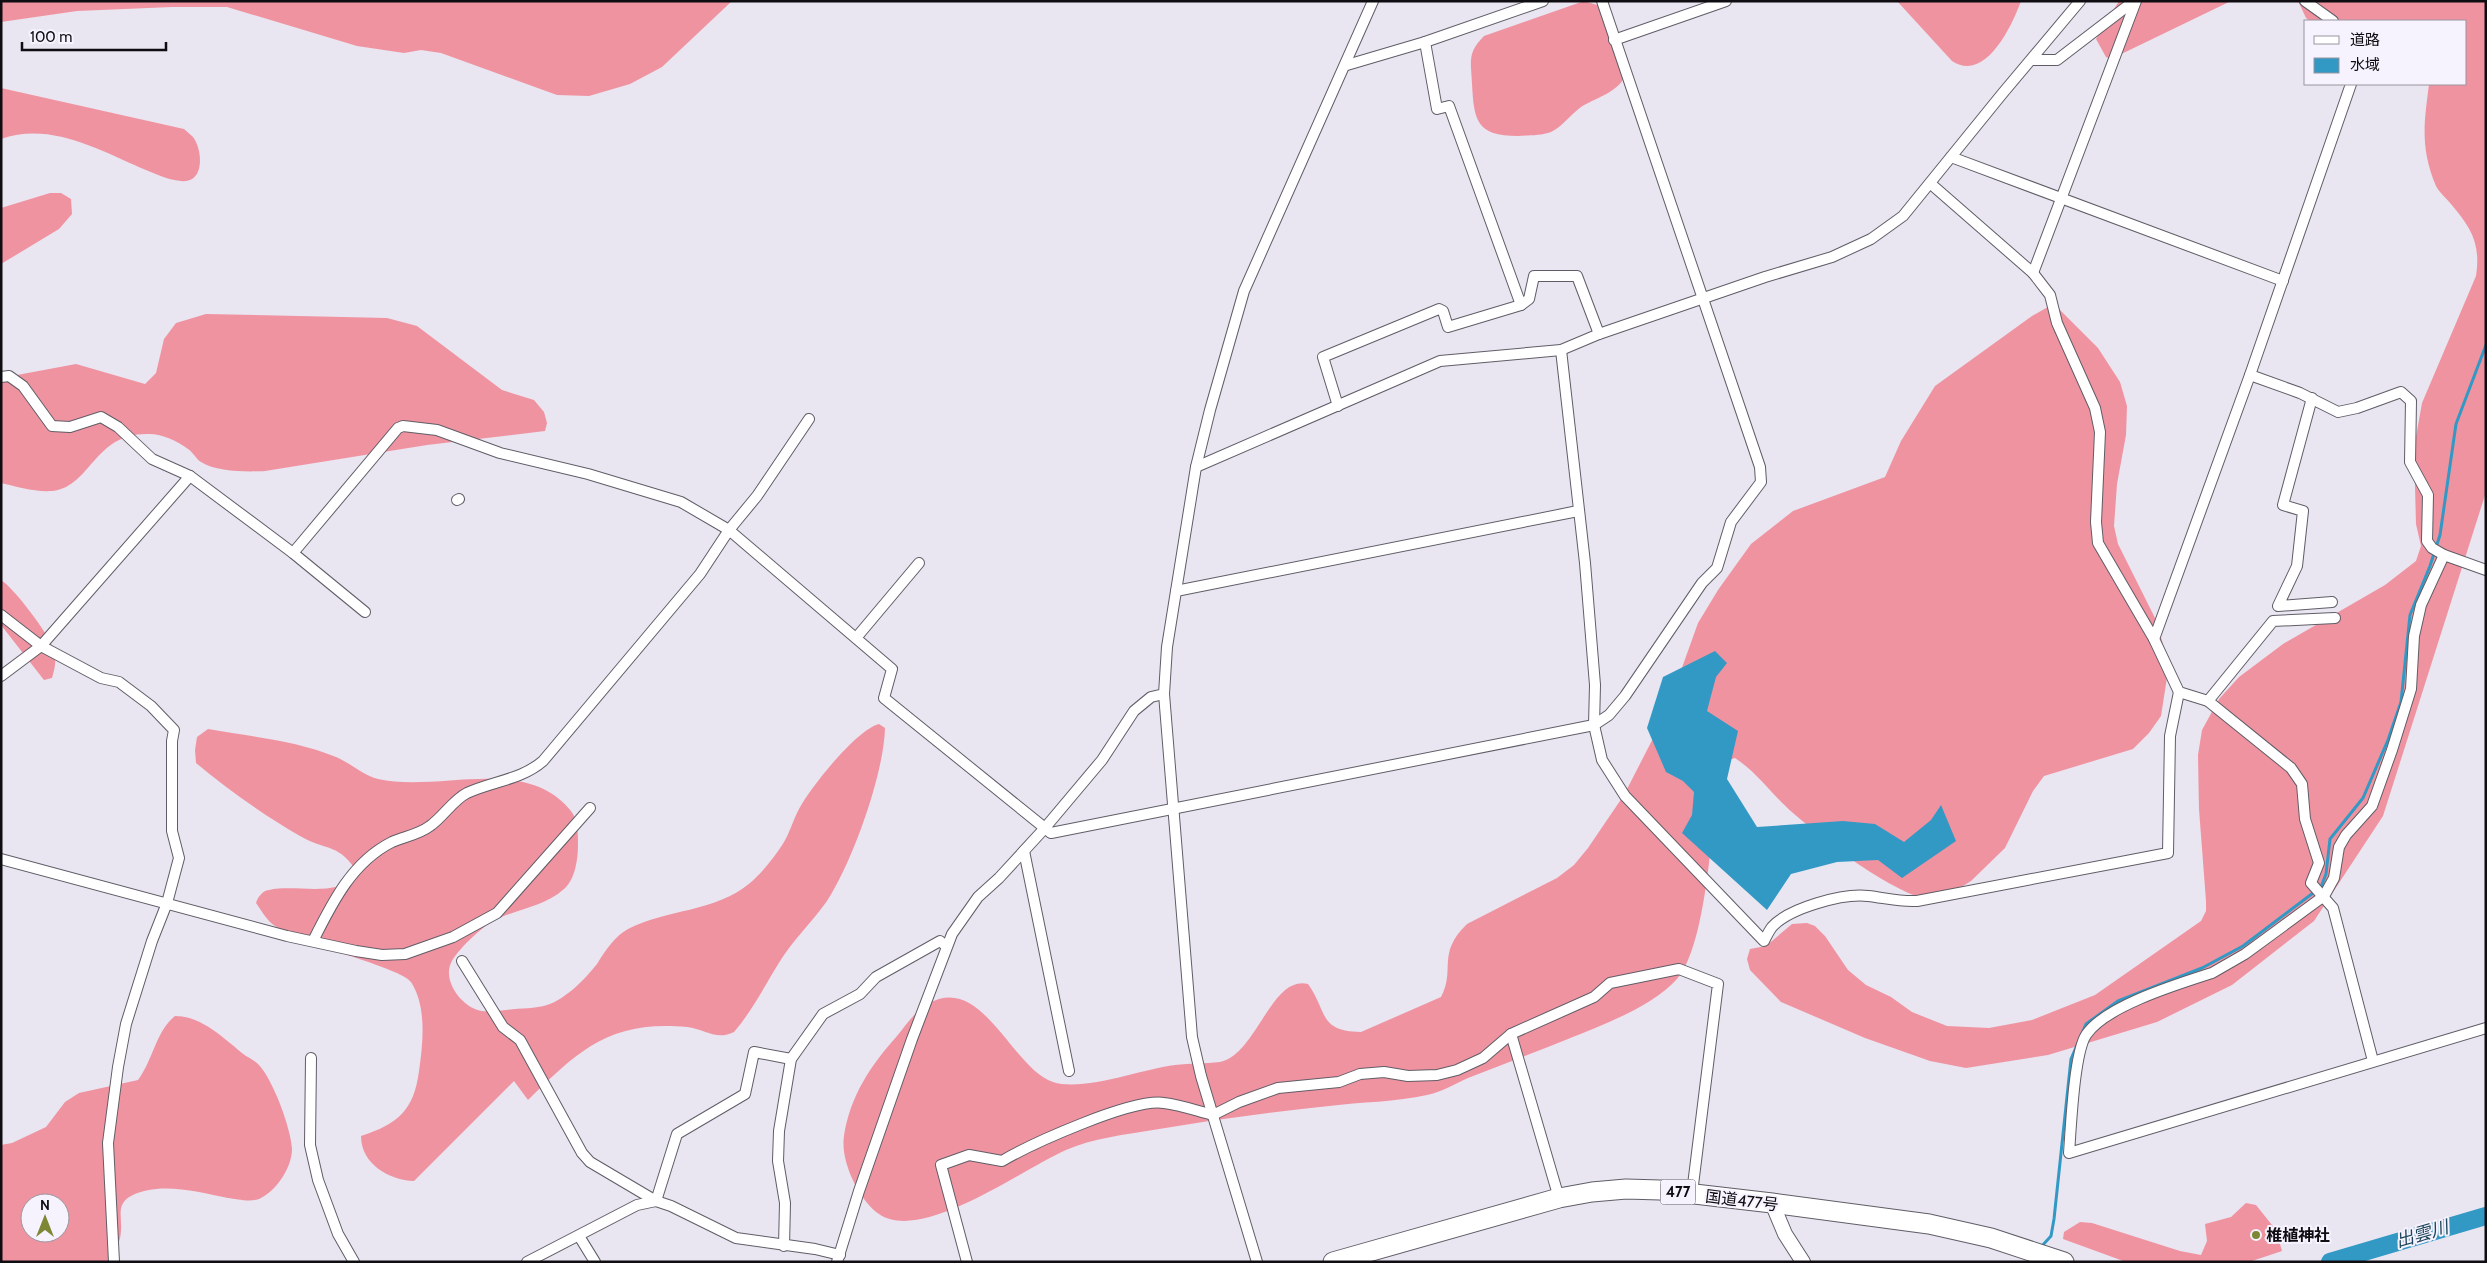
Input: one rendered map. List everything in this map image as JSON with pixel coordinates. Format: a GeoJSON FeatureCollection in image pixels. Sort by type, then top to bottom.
{"type":"FeatureCollection","features":[{"type":"Feature","properties":{"kind":"highway","name":"国道477号"},"geometry":{"type":"LineString","coordinates":[[1332,1262],[1559,1198],[1592,1192],[1626,1189],[1772,1203],[1929,1224],[2028,1249],[2064,1262]]}},
{"type":"Feature","properties":{"kind":"street"},"geometry":{"type":"LineString","coordinates":[[1257,1262],[1200,1076],[1192,1037],[1164,694],[1176,591],[1196,467],[1244,292],[1373,1]]}},
{"type":"Feature","properties":{"kind":"street"},"geometry":{"type":"LineString","coordinates":[[1346,65],[1425,42],[1543,1]]}},
{"type":"Feature","properties":{"kind":"street"},"geometry":{"type":"LineString","coordinates":[[293,553],[398,428],[403,426],[438,430],[500,453],[588,474],[681,502],[729,530],[892,669],[884,698],[1051,833],[1594,725],[1609,715],[1625,696],[1702,583],[1717,568],[1731,522],[1761,482],[1760,467],[1602,1]]}},
{"type":"Feature","properties":{"kind":"street"},"geometry":{"type":"LineString","coordinates":[[1614,40],[1726,1]]}},
{"type":"Feature","properties":{"kind":"street"},"geometry":{"type":"LineString","coordinates":[[1196,467],[1440,361],[1561,350],[1599,334],[1703,298],[1832,257],[1871,238],[1903,216],[2080,1]]}},
{"type":"Feature","properties":{"kind":"street"},"geometry":{"type":"LineString","coordinates":[[2032,60],[2058,60],[2135,1]]}},
{"type":"Feature","properties":{"kind":"street"},"geometry":{"type":"LineString","coordinates":[[2033,273],[2135,1]]}},
{"type":"Feature","properties":{"kind":"street"},"geometry":{"type":"LineString","coordinates":[[2306,1],[2331,20]]}},
{"type":"Feature","properties":{"kind":"street"},"geometry":{"type":"LineString","coordinates":[[1425,42],[1437,109],[1449,106],[1521,305]]}},
{"type":"Feature","properties":{"kind":"street"},"geometry":{"type":"LineString","coordinates":[[2154,639],[2284,281],[2351,85]]}},
{"type":"Feature","properties":{"kind":"street"},"geometry":{"type":"LineString","coordinates":[[1951,158],[2284,281]]}},
{"type":"Feature","properties":{"kind":"street"},"geometry":{"type":"LineString","coordinates":[[1561,350],[1595,684],[1594,725],[1602,760],[1625,796],[1764,941],[1772,927],[1786,916],[1808,906],[1839,898],[1867,895],[1897,902],[1917,901],[2168,853],[2170,736],[2179,692],[2154,639],[2098,542],[2096,522],[2100,432],[2095,408],[2057,323],[2050,295],[2033,273],[1930,184]]}},
{"type":"Feature","properties":{"kind":"street"},"geometry":{"type":"LineString","coordinates":[[1338,406],[1323,356],[1439,309],[1444,311],[1448,327],[1521,305],[1529,299],[1534,276],[1577,276],[1599,334]]}},
{"type":"Feature","properties":{"kind":"street"},"geometry":{"type":"LineString","coordinates":[[2250,375],[2312,398],[2338,412],[2357,408],[2401,392],[2411,401],[2410,462],[2428,495],[2427,541],[2439,552],[2486,570]]}},
{"type":"Feature","properties":{"kind":"street"},"geometry":{"type":"LineString","coordinates":[[1,377],[9,376],[23,386],[52,426],[70,427],[101,417],[118,427],[152,459],[190,476],[293,553],[365,612]]}},
{"type":"Feature","properties":{"kind":"street"},"geometry":{"type":"LineString","coordinates":[[2312,398],[2282,505],[2303,512],[2297,566],[2278,606],[2332,602]]}},
{"type":"Feature","properties":{"kind":"street"},"geometry":{"type":"LineString","coordinates":[[313,941],[331,905],[355,871],[374,853],[394,841],[412,837],[431,826],[465,794],[518,777],[543,761],[700,574],[729,530],[757,496],[808,419]]}},
{"type":"Feature","properties":{"kind":"street"},"geometry":{"type":"LineString","coordinates":[[1,676],[41,646],[190,476]]}},
{"type":"Feature","properties":{"kind":"street"},"geometry":{"type":"LineString","coordinates":[[1176,591],[1578,510]]}},
{"type":"Feature","properties":{"kind":"street"},"geometry":{"type":"LineString","coordinates":[[2439,552],[2421,605],[2414,636],[2411,689],[2392,750],[2372,806],[2346,835],[2339,847],[2334,878],[2267,939],[2226,966],[2120,1008],[2098,1021],[2085,1036],[2078,1058],[2068,1153],[2486,1028]]}},
{"type":"Feature","properties":{"kind":"street"},"geometry":{"type":"LineString","coordinates":[[856,638],[919,563]]}},
{"type":"Feature","properties":{"kind":"street"},"geometry":{"type":"LineString","coordinates":[[1,615],[41,646],[101,678],[119,682],[151,706],[174,730],[172,742],[172,831],[179,858],[167,903],[152,941],[126,1024],[118,1066],[108,1143],[114,1262]]}},
{"type":"Feature","properties":{"kind":"street"},"geometry":{"type":"LineString","coordinates":[[2208,701],[2273,621],[2335,618]]}},
{"type":"Feature","properties":{"kind":"street"},"geometry":{"type":"LineString","coordinates":[[2179,692],[2208,701],[2291,768],[2302,784],[2305,819],[2319,863],[2311,883],[2333,908],[2373,1061]]}},
{"type":"Feature","properties":{"kind":"street"},"geometry":{"type":"LineString","coordinates":[[462,961],[503,1026],[520,1040],[582,1153],[590,1162],[656,1201],[671,1206],[736,1238],[815,1249],[839,1258],[859,1191],[946,946],[978,897],[999,878],[1044,829],[1102,760],[1134,711],[1151,696],[1164,694]]}},
{"type":"Feature","properties":{"kind":"street"},"geometry":{"type":"LineString","coordinates":[[1,859],[167,903],[190,911],[313,941],[382,955],[405,954],[453,937],[496,913],[590,808]]}},
{"type":"Feature","properties":{"kind":"street"},"geometry":{"type":"LineString","coordinates":[[1024,851],[1069,1071]]}},
{"type":"Feature","properties":{"kind":"street"},"geometry":{"type":"LineString","coordinates":[[784,1246],[785,1203],[778,1161],[778,1131],[791,1059],[823,1014],[860,994],[876,977],[940,941],[946,946]]}},
{"type":"Feature","properties":{"kind":"street"},"geometry":{"type":"LineString","coordinates":[[967,1262],[941,1165],[969,1155],[1002,1161],[1019,1151],[1131,1106],[1163,1102],[1213,1115],[1240,1102],[1278,1088],[1339,1082],[1360,1074],[1384,1072],[1408,1076],[1437,1076],[1457,1070],[1483,1058],[1511,1034],[1594,997],[1610,983],[1678,968],[1718,984],[1692,1194]]}},
{"type":"Feature","properties":{"kind":"street"},"geometry":{"type":"LineString","coordinates":[[1511,1034],[1559,1198]]}},
{"type":"Feature","properties":{"kind":"street"},"geometry":{"type":"LineString","coordinates":[[656,1201],[677,1134],[745,1094],[754,1052],[791,1059]]}},
{"type":"Feature","properties":{"kind":"street"},"geometry":{"type":"LineString","coordinates":[[312,1058],[310,1144],[318,1180],[338,1234],[354,1262]]}},
{"type":"Feature","properties":{"kind":"street"},"geometry":{"type":"LineString","coordinates":[[527,1262],[637,1204],[656,1201]]}},
{"type":"Feature","properties":{"kind":"street"},"geometry":{"type":"LineString","coordinates":[[1772,1203],[1785,1234],[1803,1262]]}},
{"type":"Feature","properties":{"kind":"street"},"geometry":{"type":"LineString","coordinates":[[579,1236],[595,1262]]}},
{"type":"Feature","properties":{"kind":"shaded area"},"geometry":{"type":"Polygon","coordinates":[[[1,1],[732,1],[662,67],[630,84],[589,96],[557,95],[441,53],[421,50],[404,53],[357,46],[227,7],[77,11],[1,22],[1,1]]]}},
{"type":"Feature","properties":{"kind":"shaded area"},"geometry":{"type":"Polygon","coordinates":[[[1584,1],[1597,5],[1617,38],[1624,56],[1625,74],[1623,80],[1613,90],[1581,107],[1551,132],[1539,135],[1518,136],[1493,133],[1486,129],[1480,124],[1474,107],[1471,58],[1475,47],[1484,36],[1584,1]]]}},
{"type":"Feature","properties":{"kind":"shaded area"},"geometry":{"type":"Polygon","coordinates":[[[1897,1],[2021,1],[2004,37],[1995,49],[1986,58],[1975,64],[1964,66],[1952,61],[1897,1]]]}},
{"type":"Feature","properties":{"kind":"shaded area"},"geometry":{"type":"Polygon","coordinates":[[[2119,1],[2231,1],[2111,59],[2106,57],[2096,39],[2119,1]]]}},
{"type":"Feature","properties":{"kind":"shaded area"},"geometry":{"type":"Polygon","coordinates":[[[2298,1],[2486,1],[2486,492],[2383,816],[2314,921],[2232,985],[2157,1022],[2048,1055],[1966,1068],[1930,1061],[1865,1038],[1781,1002],[1750,970],[1747,959],[1750,949],[1766,946],[1792,924],[1807,923],[1815,926],[1825,936],[1848,970],[1866,985],[1891,997],[1912,1012],[1947,1026],[1989,1028],[2032,1020],[2095,995],[2201,921],[2206,911],[2199,809],[2198,755],[2202,730],[2219,699],[2239,677],[2283,644],[2385,585],[2416,561],[2421,546],[2416,524],[2414,448],[2422,403],[2476,276],[2477,254],[2473,237],[2458,213],[2436,186],[2425,147],[2429,85],[2467,85],[2467,20],[2309,20],[2298,1]]]}},
{"type":"Feature","properties":{"kind":"shaded area"},"geometry":{"type":"Polygon","coordinates":[[[1,88],[184,129],[193,137],[199,150],[200,165],[198,172],[189,181],[171,179],[90,146],[55,136],[19,135],[1,139],[1,88]]]}},
{"type":"Feature","properties":{"kind":"shaded area"},"geometry":{"type":"Polygon","coordinates":[[[50,193],[61,193],[71,199],[72,214],[59,229],[1,264],[1,208],[50,193]]]}},
{"type":"Feature","properties":{"kind":"shaded area"},"geometry":{"type":"Polygon","coordinates":[[[2048,307],[2057,307],[2098,348],[2120,382],[2127,406],[2126,435],[2117,484],[2114,526],[2118,544],[2155,618],[2164,647],[2168,671],[2161,716],[2149,733],[2133,749],[2044,776],[2033,791],[2005,848],[1971,881],[1936,903],[1898,888],[1842,853],[1793,813],[1744,764],[1735,758],[1719,763],[1707,877],[1696,938],[1687,962],[1677,979],[1667,989],[1626,1014],[1596,1028],[1427,1095],[1241,1116],[1120,1135],[1076,1146],[973,1200],[946,1212],[920,1219],[898,1221],[879,1214],[858,1190],[848,1168],[844,1146],[844,1136],[851,1108],[870,1070],[911,1018],[928,1004],[947,998],[965,1001],[980,1011],[995,1026],[1038,1074],[1053,1082],[1080,1084],[1113,1079],[1162,1067],[1220,1062],[1233,1056],[1244,1045],[1284,991],[1295,984],[1308,984],[1326,1018],[1337,1028],[1347,1031],[1361,1032],[1441,997],[1447,978],[1449,953],[1452,944],[1467,924],[1557,878],[1574,865],[1588,848],[1624,795],[1665,715],[1698,623],[1718,590],[1751,544],[1793,511],[1885,477],[1901,441],[1935,386],[2032,316],[2048,307]]]}},
{"type":"Feature","properties":{"kind":"shaded area"},"geometry":{"type":"Polygon","coordinates":[[[206,314],[387,318],[417,326],[502,390],[534,400],[544,412],[547,423],[545,431],[427,445],[265,471],[232,471],[215,468],[199,461],[190,450],[165,437],[154,434],[132,435],[106,448],[70,485],[58,490],[37,491],[1,483],[1,378],[76,364],[145,384],[156,373],[164,339],[176,323],[206,314]]]}},
{"type":"Feature","properties":{"kind":"shaded area"},"geometry":{"type":"Polygon","coordinates":[[[1,580],[22,601],[50,641],[55,660],[52,678],[44,680],[1,625],[1,580]]]}},
{"type":"Feature","properties":{"kind":"shaded area"},"geometry":{"type":"Polygon","coordinates":[[[879,724],[885,728],[879,769],[873,793],[856,842],[837,885],[816,916],[787,951],[753,1006],[734,1032],[716,1035],[687,1027],[660,1026],[637,1028],[616,1034],[580,1053],[528,1100],[514,1081],[414,1181],[386,1174],[378,1169],[366,1155],[362,1146],[361,1136],[385,1126],[402,1114],[413,1096],[417,1084],[422,1037],[422,1014],[420,1003],[411,982],[404,976],[389,970],[287,933],[269,921],[256,903],[261,895],[267,891],[328,888],[350,882],[359,875],[339,852],[300,836],[260,811],[221,783],[196,763],[195,750],[197,737],[208,729],[273,740],[321,751],[378,779],[402,782],[506,780],[530,784],[552,794],[571,811],[576,823],[578,836],[577,857],[571,880],[564,889],[548,900],[488,924],[464,946],[454,958],[449,968],[451,983],[467,1005],[477,1010],[494,1011],[537,1007],[554,1002],[581,982],[623,932],[643,922],[722,900],[750,883],[781,847],[799,809],[823,774],[858,737],[879,724]]]}},
{"type":"Feature","properties":{"kind":"shaded area"},"geometry":{"type":"Polygon","coordinates":[[[175,1016],[195,1020],[222,1036],[259,1065],[270,1082],[280,1105],[291,1140],[292,1149],[289,1163],[278,1184],[261,1198],[253,1200],[240,1200],[166,1188],[154,1189],[131,1196],[123,1203],[120,1238],[110,1262],[1,1262],[1,1145],[12,1143],[46,1127],[65,1102],[79,1093],[138,1080],[163,1030],[175,1016]]]}},
{"type":"Feature","properties":{"kind":"shaded area"},"geometry":{"type":"Polygon","coordinates":[[[2246,1203],[2256,1205],[2276,1230],[2282,1251],[2249,1262],[2126,1262],[2063,1239],[2064,1232],[2080,1222],[2092,1223],[2180,1251],[2201,1255],[2207,1241],[2205,1224],[2231,1217],[2246,1203]]]}},
{"type":"Feature","properties":{"kind":"water"},"geometry":{"type":"Polygon","coordinates":[[[1715,651],[1727,663],[1716,677],[1707,711],[1738,731],[1727,779],[1757,827],[1843,821],[1875,824],[1904,842],[1931,820],[1941,805],[1956,841],[1902,878],[1878,860],[1837,862],[1791,874],[1767,910],[1682,833],[1692,815],[1694,792],[1683,781],[1666,772],[1647,728],[1663,677],[1715,651]]]}},
{"type":"Feature","properties":{"kind":"waterway"},"geometry":{"type":"LineString","coordinates":[[2041,1247],[2051,1236],[2054,1219],[2071,1059],[2086,1024],[2118,1001],[2202,968],[2243,946],[2321,887],[2326,874],[2330,839],[2363,798],[2388,740],[2401,702],[2410,615],[2430,566],[2440,535],[2456,424],[2486,345]]}},
{"type":"Feature","properties":{"kind":"waterway","name":"出雲川"},"geometry":{"type":"LineString","coordinates":[[2330,1262],[2486,1216]]}},
{"type":"Feature","properties":{"kind":"waterway","name":"出雲川"},"geometry":{"type":"LineString","coordinates":[[2344,1258],[2354,1262]]}},
{"type":"Feature","properties":{"kind":"place","name":"椎植神社"},"geometry":{"type":"Point","coordinates":[2256,1235]}}]}
